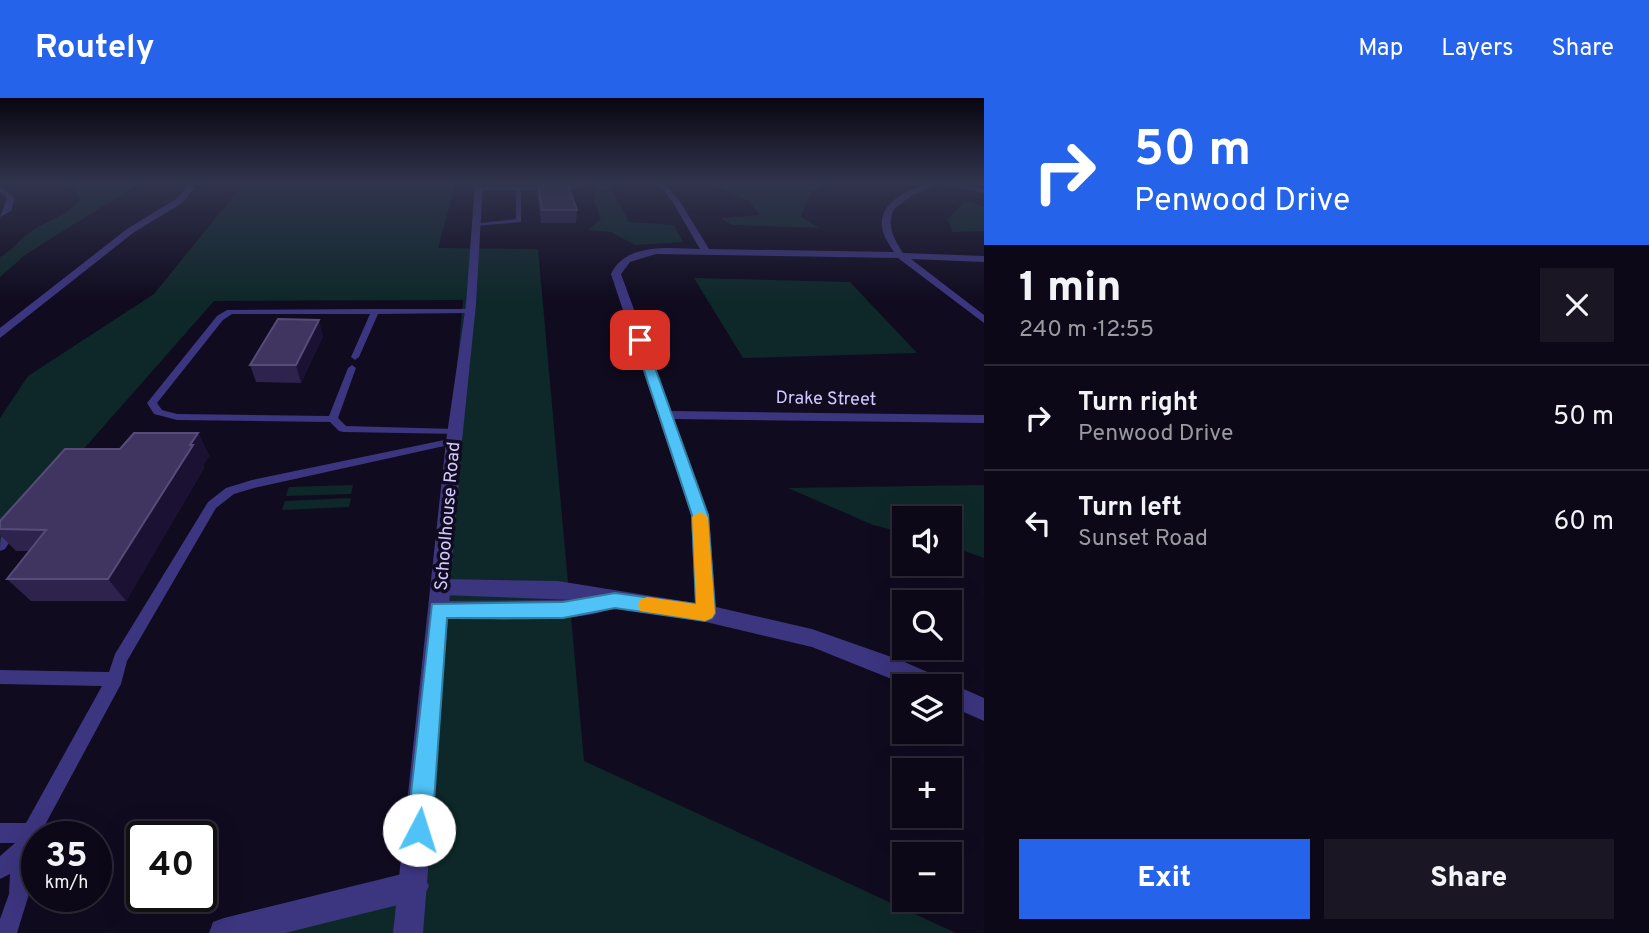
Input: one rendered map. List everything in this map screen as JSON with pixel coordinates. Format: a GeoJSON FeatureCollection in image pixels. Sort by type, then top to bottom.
{"type":"FeatureCollection","features":[{"type":"Feature","properties":{"kind":"street"},"geometry":{"type":"LineString","coordinates":[[0,334],[145,222]]}},
{"type":"Feature","properties":{"kind":"street"},"geometry":{"type":"LineString","coordinates":[[688,222],[691,232],[706,251]]}},
{"type":"Feature","properties":{"kind":"street"},"geometry":{"type":"LineString","coordinates":[[886,222],[890,241],[900,255],[984,320]]}},
{"type":"Feature","properties":{"kind":"street","name":"Schoolhouse Road"},"geometry":{"type":"LineString","coordinates":[[408,933],[454,436],[470,311],[475,224]]}},
{"type":"Feature","properties":{"kind":"street"},"geometry":{"type":"LineString","coordinates":[[705,613],[700,515],[616,274],[618,268],[629,258],[642,254],[706,251],[984,259]]}},
{"type":"Feature","properties":{"kind":"street","name":"Drake Street"},"geometry":{"type":"LineString","coordinates":[[667,415],[984,419]]}},
{"type":"Feature","properties":{"kind":"street"},"geometry":{"type":"LineString","coordinates":[[440,587],[558,589],[615,601],[705,613],[812,638],[907,674]]}},
{"type":"Feature","properties":{"kind":"street"},"geometry":{"type":"LineString","coordinates":[[438,610],[563,610],[615,601]]}},
{"type":"Feature","properties":{"kind":"street"},"geometry":{"type":"LineString","coordinates":[[962,700],[984,710]]}},
{"type":"Feature","properties":{"kind":"street"},"geometry":{"type":"LineString","coordinates":[[224,933],[414,886]]}},
{"type":"Feature","properties":{"kind":"lane"},"geometry":{"type":"LineString","coordinates":[[475,224],[505,222]]}},
{"type":"Feature","properties":{"kind":"lane"},"geometry":{"type":"LineString","coordinates":[[454,436],[343,429],[333,419],[177,417],[158,412],[152,403],[220,318],[230,312],[470,311]]}},
{"type":"Feature","properties":{"kind":"lane"},"geometry":{"type":"LineString","coordinates":[[333,419],[375,312]]}},
{"type":"Feature","properties":{"kind":"lane"},"geometry":{"type":"LineString","coordinates":[[38,821],[116,679],[120,659],[212,505],[229,491],[454,436]]}},
{"type":"Feature","properties":{"kind":"lane"},"geometry":{"type":"LineString","coordinates":[[0,545],[21,518]]}},
{"type":"Feature","properties":{"kind":"lane"},"geometry":{"type":"LineString","coordinates":[[0,677],[116,679]]}},
{"type":"Feature","properties":{"kind":"lane"},"geometry":{"type":"LineString","coordinates":[[0,833],[21,840]]}},
{"type":"Feature","properties":{"kind":"lane"},"geometry":{"type":"LineString","coordinates":[[0,869],[21,847]]}},
{"type":"Feature","properties":{"kind":"lane"},"geometry":{"type":"LineString","coordinates":[[6,933],[21,879]]}},
{"type":"Feature","properties":{"kind":"green space"},"geometry":{"type":"Polygon","coordinates":[[[49,222],[77,222],[25,255],[0,277],[0,257],[49,222]]]}},
{"type":"Feature","properties":{"kind":"green space"},"geometry":{"type":"Polygon","coordinates":[[[212,222],[445,222],[438,248],[538,249],[584,761],[892,903],[892,912],[911,912],[956,933],[257,933],[410,892],[463,300],[214,301],[0,544],[0,418],[28,376],[154,294],[212,222]]]}},
{"type":"Feature","properties":{"kind":"green space"},"geometry":{"type":"Polygon","coordinates":[[[597,222],[674,225],[683,242],[635,245],[611,232],[588,230],[597,222]]]}},
{"type":"Feature","properties":{"kind":"green space"},"geometry":{"type":"Polygon","coordinates":[[[727,222],[810,222],[820,228],[732,225],[727,222]]]}},
{"type":"Feature","properties":{"kind":"green space"},"geometry":{"type":"Polygon","coordinates":[[[949,222],[984,222],[984,231],[952,232],[949,222]]]}},
{"type":"Feature","properties":{"kind":"green space"},"geometry":{"type":"Polygon","coordinates":[[[694,278],[850,282],[917,353],[743,358],[694,278]]]}},
{"type":"Feature","properties":{"kind":"green space"},"geometry":{"type":"Polygon","coordinates":[[[353,485],[351,494],[286,496],[289,487],[353,485]]]}},
{"type":"Feature","properties":{"kind":"green space"},"geometry":{"type":"Polygon","coordinates":[[[984,485],[984,558],[962,550],[962,506],[892,506],[892,530],[873,525],[788,488],[984,485]]]}},
{"type":"Feature","properties":{"kind":"green space"},"geometry":{"type":"Polygon","coordinates":[[[351,498],[349,507],[282,510],[285,501],[351,498]]]}},
{"type":"Feature","properties":{"kind":"building"},"geometry":{"type":"Polygon","coordinates":[[[278,319],[319,320],[296,365],[250,365],[278,319]]]}},
{"type":"Feature","properties":{"kind":"building"},"geometry":{"type":"Polygon","coordinates":[[[134,433],[198,433],[108,579],[7,579],[46,530],[0,529],[0,521],[65,449],[120,449],[134,433]]]}},
{"type":"Feature","properties":{"kind":"slow traffic"},"geometry":{"type":"LineString","coordinates":[[647,605],[705,613],[700,517]]}},
{"type":"Feature","properties":{"kind":"route"},"geometry":{"type":"LineString","coordinates":[[419,830],[438,610],[563,610],[615,601],[705,613],[700,515],[640,340]]}}]}
